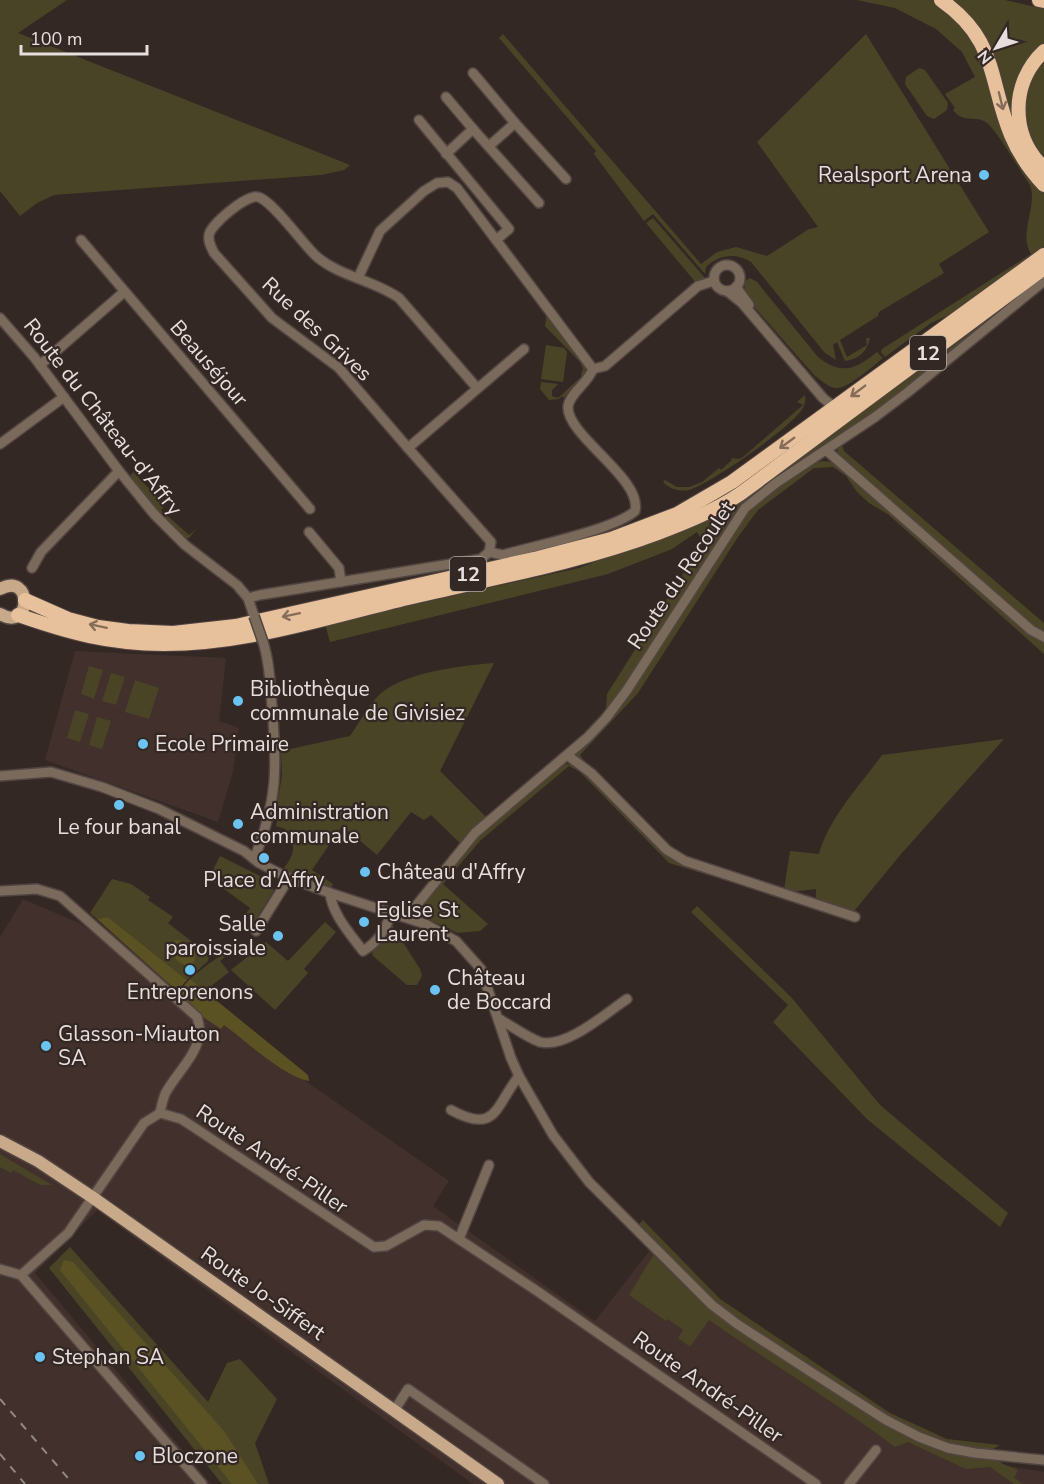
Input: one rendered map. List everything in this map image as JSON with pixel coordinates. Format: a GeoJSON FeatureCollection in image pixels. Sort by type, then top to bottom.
{"type":"FeatureCollection","features":[{"type":"Feature","properties":{"kind":"highway"},"geometry":{"type":"LineString","coordinates":[[941,0],[966,22],[984,48],[995,76],[1006,122],[1014,141],[1027,165],[1044,184]]}},
{"type":"Feature","properties":{"kind":"highway"},"geometry":{"type":"LineString","coordinates":[[1039,0],[1044,1]]}},
{"type":"Feature","properties":{"kind":"highway"},"geometry":{"type":"LineString","coordinates":[[1044,51],[1032,64],[1024,79],[1018,106],[1018,120],[1029,150],[1044,168]]}},
{"type":"Feature","properties":{"kind":"highway","name":"12"},"geometry":{"type":"LineString","coordinates":[[7,618],[108,641],[166,644],[212,641],[271,631],[535,569],[641,539],[719,508],[838,413],[1042,259]]}},
{"type":"Feature","properties":{"kind":"highway","name":"12"},"geometry":{"type":"LineString","coordinates":[[25,600],[68,618],[112,629],[158,633],[198,631],[268,620],[575,549],[629,533],[695,504],[838,413]]}},
{"type":"Feature","properties":{"kind":"main road"},"geometry":{"type":"LineString","coordinates":[[1,588],[9,586],[18,588],[25,600],[23,610],[7,618]]}},
{"type":"Feature","properties":{"kind":"main road","name":"Route Jo-Siffert"},"geometry":{"type":"LineString","coordinates":[[0,1141],[38,1161],[92,1197],[498,1484]]}},
{"type":"Feature","properties":{"kind":"street"},"geometry":{"type":"LineString","coordinates":[[473,73],[566,179]]}},
{"type":"Feature","properties":{"kind":"street"},"geometry":{"type":"LineString","coordinates":[[446,97],[538,203]]}},
{"type":"Feature","properties":{"kind":"street"},"geometry":{"type":"LineString","coordinates":[[419,120],[509,229],[496,240]]}},
{"type":"Feature","properties":{"kind":"street"},"geometry":{"type":"LineString","coordinates":[[489,147],[515,123]]}},
{"type":"Feature","properties":{"kind":"street"},"geometry":{"type":"LineString","coordinates":[[446,154],[473,129]]}},
{"type":"Feature","properties":{"kind":"street"},"geometry":{"type":"LineString","coordinates":[[358,278],[380,231],[424,191],[437,183],[448,182],[457,188],[593,369]]}},
{"type":"Feature","properties":{"kind":"street","name":"Rue des Grives"},"geometry":{"type":"LineString","coordinates":[[408,448],[339,368],[272,318],[214,253],[209,235],[217,224],[243,201],[251,196],[267,201],[317,256],[332,267],[388,290],[399,298],[477,388]]}},
{"type":"Feature","properties":{"kind":"street","name":"Beauséjour"},"geometry":{"type":"LineString","coordinates":[[81,240],[310,509]]}},
{"type":"Feature","properties":{"kind":"street"},"geometry":{"type":"LineString","coordinates":[[727,291],[736,287],[740,277],[738,272],[728,265],[717,270],[714,281],[718,288],[727,291],[742,303],[838,413]]}},
{"type":"Feature","properties":{"kind":"street"},"geometry":{"type":"LineString","coordinates":[[593,369],[605,366],[699,286],[714,281]]}},
{"type":"Feature","properties":{"kind":"street","name":"Route du Recoulet"},"geometry":{"type":"LineString","coordinates":[[407,917],[475,833],[567,755],[606,718],[627,690],[745,508],[776,483],[875,417],[924,380],[1044,281]]}},
{"type":"Feature","properties":{"kind":"street"},"geometry":{"type":"LineString","coordinates":[[736,287],[747,303],[812,376],[838,413]]}},
{"type":"Feature","properties":{"kind":"street"},"geometry":{"type":"LineString","coordinates":[[40,365],[124,292]]}},
{"type":"Feature","properties":{"kind":"street","name":"Route du Château-d'Affry"},"geometry":{"type":"LineString","coordinates":[[0,318],[40,365],[119,471],[172,533],[237,585],[248,598],[263,642],[270,676],[276,775],[267,826],[254,859]]}},
{"type":"Feature","properties":{"kind":"street"},"geometry":{"type":"LineString","coordinates":[[248,598],[481,559],[489,552],[491,542],[408,448],[524,349]]}},
{"type":"Feature","properties":{"kind":"street"},"geometry":{"type":"LineString","coordinates":[[489,552],[503,555],[588,531],[614,522],[634,511],[636,501],[630,489],[576,425],[569,412],[568,406],[572,397],[589,380],[593,369]]}},
{"type":"Feature","properties":{"kind":"street"},"geometry":{"type":"LineString","coordinates":[[0,444],[64,397]]}},
{"type":"Feature","properties":{"kind":"street"},"geometry":{"type":"LineString","coordinates":[[826,450],[1044,638]]}},
{"type":"Feature","properties":{"kind":"street"},"geometry":{"type":"LineString","coordinates":[[32,568],[41,552],[119,471]]}},
{"type":"Feature","properties":{"kind":"street"},"geometry":{"type":"LineString","coordinates":[[309,532],[339,568],[341,582]]}},
{"type":"Feature","properties":{"kind":"street"},"geometry":{"type":"LineString","coordinates":[[567,755],[591,773],[667,850],[685,861],[855,917]]}},
{"type":"Feature","properties":{"kind":"street"},"geometry":{"type":"LineString","coordinates":[[0,776],[51,771],[87,782],[159,809],[244,851],[289,878],[407,917],[456,940],[475,960],[485,980],[519,1076],[553,1135],[589,1182],[712,1305],[737,1324],[886,1420],[919,1437],[948,1448],[975,1453],[1044,1460]]}},
{"type":"Feature","properties":{"kind":"street"},"geometry":{"type":"LineString","coordinates":[[256,931],[289,878]]}},
{"type":"Feature","properties":{"kind":"street"},"geometry":{"type":"LineString","coordinates":[[0,891],[37,889],[60,896],[197,1017],[201,1028],[199,1041],[165,1096],[160,1113],[144,1123],[68,1233],[21,1275]]}},
{"type":"Feature","properties":{"kind":"street"},"geometry":{"type":"LineString","coordinates":[[330,893],[342,922],[363,951],[374,943],[385,928],[391,912]]}},
{"type":"Feature","properties":{"kind":"street"},"geometry":{"type":"LineString","coordinates":[[499,1019],[541,1042],[556,1042],[575,1035],[627,999]]}},
{"type":"Feature","properties":{"kind":"street"},"geometry":{"type":"LineString","coordinates":[[451,1110],[479,1121],[491,1117],[519,1076]]}},
{"type":"Feature","properties":{"kind":"street","name":"Route André-Piller"},"geometry":{"type":"LineString","coordinates":[[160,1113],[181,1119],[374,1247],[386,1246],[424,1225],[439,1226],[816,1484]]}},
{"type":"Feature","properties":{"kind":"street"},"geometry":{"type":"LineString","coordinates":[[459,1239],[489,1165]]}},
{"type":"Feature","properties":{"kind":"street"},"geometry":{"type":"LineString","coordinates":[[0,1269],[21,1275],[202,1484]]}},
{"type":"Feature","properties":{"kind":"street"},"geometry":{"type":"LineString","coordinates":[[394,1411],[408,1389],[544,1484]]}},
{"type":"Feature","properties":{"kind":"street"},"geometry":{"type":"LineString","coordinates":[[849,1484],[876,1450]]}},
{"type":"Feature","properties":{"kind":"shaded area"},"geometry":{"type":"Polygon","coordinates":[[[0,0],[67,0],[18,33],[350,165],[344,170],[321,175],[54,195],[37,203],[20,216],[0,191],[0,0]]]}},
{"type":"Feature","properties":{"kind":"shaded area"},"geometry":{"type":"Polygon","coordinates":[[[857,0],[932,0],[954,15],[971,37],[986,64],[1017,157],[1044,194],[1044,246],[958,311],[931,323],[885,357],[881,352],[882,349],[1031,254],[1026,238],[1032,193],[1030,185],[992,128],[983,120],[966,118],[957,114],[945,94],[975,77],[962,52],[936,29],[895,8],[857,0]]]}},
{"type":"Feature","properties":{"kind":"shaded area"},"geometry":{"type":"Polygon","coordinates":[[[949,0],[1005,0],[1044,9],[1044,48],[1015,102],[1044,171],[1044,177],[1015,132],[996,65],[949,0]]]}},
{"type":"Feature","properties":{"kind":"shaded area"},"geometry":{"type":"Polygon","coordinates":[[[503,34],[701,264],[717,252],[736,247],[767,256],[809,229],[818,227],[757,142],[866,34],[989,232],[939,264],[944,273],[879,312],[878,316],[840,340],[847,357],[867,345],[866,338],[870,338],[867,347],[858,357],[845,361],[837,342],[833,345],[836,360],[825,353],[751,262],[739,257],[727,256],[706,267],[705,274],[653,214],[644,221],[594,154],[596,151],[499,38],[503,34]]]}},
{"type":"Feature","properties":{"kind":"shaded area"},"geometry":{"type":"Polygon","coordinates":[[[1044,60],[1044,159],[1030,135],[1024,109],[1029,83],[1044,60]]]}},
{"type":"Feature","properties":{"kind":"shaded area"},"geometry":{"type":"Polygon","coordinates":[[[919,68],[925,70],[948,103],[947,110],[934,119],[927,116],[905,84],[906,77],[919,68]]]}},
{"type":"Feature","properties":{"kind":"shaded area"},"geometry":{"type":"Polygon","coordinates":[[[653,218],[705,278],[705,281],[697,284],[646,223],[653,218]]]}},
{"type":"Feature","properties":{"kind":"shaded area"},"geometry":{"type":"Polygon","coordinates":[[[1044,273],[1044,279],[931,372],[826,447],[728,526],[606,712],[607,694],[686,569],[706,547],[697,532],[672,549],[608,574],[330,642],[325,624],[579,568],[719,514],[766,483],[1044,273]]]}},
{"type":"Feature","properties":{"kind":"shaded area"},"geometry":{"type":"Polygon","coordinates":[[[750,278],[757,282],[818,357],[827,363],[834,367],[849,368],[862,363],[877,352],[883,358],[860,377],[840,388],[827,385],[815,376],[749,301],[745,293],[744,282],[750,278]]]}},
{"type":"Feature","properties":{"kind":"shaded area"},"geometry":{"type":"Polygon","coordinates":[[[547,313],[586,368],[581,381],[564,398],[562,396],[559,399],[549,400],[540,389],[541,382],[558,384],[552,390],[552,396],[558,398],[581,377],[583,368],[580,362],[545,326],[547,313]]]}},
{"type":"Feature","properties":{"kind":"shaded area"},"geometry":{"type":"Polygon","coordinates":[[[546,345],[564,348],[567,352],[563,382],[541,379],[546,345]]]}},
{"type":"Feature","properties":{"kind":"shaded area"},"geometry":{"type":"Polygon","coordinates":[[[805,395],[803,408],[784,428],[750,454],[714,477],[685,491],[675,489],[663,482],[665,480],[677,487],[689,487],[702,482],[719,468],[721,470],[732,460],[731,458],[743,457],[803,405],[797,402],[805,395]]]}},
{"type":"Feature","properties":{"kind":"shaded area"},"geometry":{"type":"Polygon","coordinates":[[[876,419],[842,445],[844,451],[1044,623],[1044,633],[1032,625],[838,453],[837,446],[876,419]]]}},
{"type":"Feature","properties":{"kind":"shaded area"},"geometry":{"type":"Polygon","coordinates":[[[822,461],[832,462],[841,468],[1044,641],[1044,654],[889,515],[869,503],[857,492],[846,476],[833,467],[814,468],[758,510],[738,537],[638,693],[580,755],[593,773],[575,756],[576,752],[590,740],[732,532],[772,490],[797,472],[822,461]]]}},
{"type":"Feature","properties":{"kind":"shaded area"},"geometry":{"type":"Polygon","coordinates":[[[133,472],[165,505],[161,510],[189,535],[196,529],[189,538],[183,538],[159,514],[129,478],[133,472]]]}},
{"type":"Feature","properties":{"kind":"shaded area","name":"Ecole Primaire"},"geometry":{"type":"Polygon","coordinates":[[[75,651],[226,658],[219,721],[239,728],[233,772],[218,822],[45,760],[75,651]]]}},
{"type":"Feature","properties":{"kind":"shaded area"},"geometry":{"type":"Polygon","coordinates":[[[494,663],[440,771],[487,818],[461,844],[431,815],[424,820],[411,812],[377,855],[342,826],[312,870],[333,884],[330,889],[283,869],[292,855],[293,846],[285,829],[276,826],[277,821],[274,820],[282,776],[281,751],[350,736],[377,697],[388,688],[401,682],[432,672],[494,663]]]}},
{"type":"Feature","properties":{"kind":"shaded area"},"geometry":{"type":"Polygon","coordinates":[[[89,666],[103,670],[94,699],[81,694],[89,666]]]}},
{"type":"Feature","properties":{"kind":"shaded area"},"geometry":{"type":"Polygon","coordinates":[[[111,673],[125,677],[116,705],[102,701],[111,673]]]}},
{"type":"Feature","properties":{"kind":"shaded area"},"geometry":{"type":"Polygon","coordinates":[[[135,680],[159,688],[149,719],[125,712],[135,680]]]}},
{"type":"Feature","properties":{"kind":"shaded area"},"geometry":{"type":"Polygon","coordinates":[[[75,710],[89,714],[80,742],[67,738],[75,710]]]}},
{"type":"Feature","properties":{"kind":"shaded area"},"geometry":{"type":"Polygon","coordinates":[[[97,717],[111,721],[102,749],[89,745],[97,717]]]}},
{"type":"Feature","properties":{"kind":"shaded area"},"geometry":{"type":"Polygon","coordinates":[[[1004,739],[901,854],[855,910],[851,911],[816,898],[816,889],[790,892],[784,890],[790,851],[819,854],[823,841],[837,815],[882,755],[1004,739]]]}},
{"type":"Feature","properties":{"kind":"shaded area"},"geometry":{"type":"Polygon","coordinates":[[[561,765],[578,766],[665,852],[711,873],[711,876],[669,863],[579,771],[569,766],[481,840],[443,884],[488,924],[480,931],[457,933],[417,914],[416,911],[470,845],[491,824],[561,765]]]}},
{"type":"Feature","properties":{"kind":"shaded area"},"geometry":{"type":"Polygon","coordinates":[[[220,856],[272,882],[270,887],[274,890],[254,923],[244,917],[250,908],[209,878],[220,856]]]}},
{"type":"Feature","properties":{"kind":"shaded area"},"geometry":{"type":"Polygon","coordinates":[[[112,879],[131,884],[150,897],[148,900],[173,917],[168,923],[209,955],[208,961],[187,980],[108,917],[97,919],[90,913],[112,879]]]}},
{"type":"Feature","properties":{"kind":"shaded area"},"geometry":{"type":"Polygon","coordinates":[[[23,899],[79,923],[449,1181],[433,1206],[595,1321],[654,1245],[710,1309],[944,1456],[1044,1472],[1044,1484],[473,1484],[97,1210],[35,1273],[211,1484],[0,1484],[0,937],[23,899]]]}},
{"type":"Feature","properties":{"kind":"shaded area"},"geometry":{"type":"Polygon","coordinates":[[[697,906],[791,997],[880,1105],[1008,1213],[1000,1227],[868,1120],[773,1022],[788,1005],[691,912],[697,906]]]}},
{"type":"Feature","properties":{"kind":"shaded area"},"geometry":{"type":"Polygon","coordinates":[[[108,917],[187,980],[177,991],[97,919],[108,917]]]}},
{"type":"Feature","properties":{"kind":"shaded area"},"geometry":{"type":"Polygon","coordinates":[[[325,922],[336,932],[304,969],[308,973],[275,1010],[231,970],[266,942],[288,961],[325,922]]]}},
{"type":"Feature","properties":{"kind":"shaded area"},"geometry":{"type":"Polygon","coordinates":[[[392,925],[420,969],[422,976],[417,985],[407,985],[373,956],[372,952],[389,926],[392,925]]]}},
{"type":"Feature","properties":{"kind":"shaded area"},"geometry":{"type":"Polygon","coordinates":[[[179,940],[194,950],[196,954],[193,965],[187,966],[179,962],[168,951],[175,941],[179,940]]]}},
{"type":"Feature","properties":{"kind":"shaded area"},"geometry":{"type":"Polygon","coordinates":[[[239,942],[241,944],[220,961],[229,972],[201,994],[190,979],[239,942]]]}},
{"type":"Feature","properties":{"kind":"shaded area"},"geometry":{"type":"Polygon","coordinates":[[[190,979],[308,1075],[309,1081],[276,1065],[224,1025],[221,1029],[200,1015],[181,998],[178,992],[190,979]]]}},
{"type":"Feature","properties":{"kind":"shaded area"},"geometry":{"type":"Polygon","coordinates":[[[0,1154],[52,1185],[40,1185],[13,1170],[11,1173],[0,1167],[0,1154]]]}},
{"type":"Feature","properties":{"kind":"shaded area"},"geometry":{"type":"Polygon","coordinates":[[[643,1220],[720,1299],[890,1413],[947,1439],[1000,1445],[984,1451],[961,1448],[936,1440],[857,1399],[727,1312],[687,1277],[637,1226],[643,1220]]]}},
{"type":"Feature","properties":{"kind":"shaded area"},"geometry":{"type":"Polygon","coordinates":[[[70,1247],[208,1402],[227,1363],[240,1359],[277,1399],[255,1443],[269,1484],[222,1484],[49,1268],[70,1247]]]}},
{"type":"Feature","properties":{"kind":"shaded area"},"geometry":{"type":"Polygon","coordinates":[[[654,1254],[711,1308],[884,1424],[998,1460],[1018,1470],[1014,1478],[1023,1484],[1014,1484],[990,1467],[966,1469],[908,1442],[895,1447],[709,1320],[690,1347],[678,1338],[683,1330],[629,1295],[654,1254]]]}},
{"type":"Feature","properties":{"kind":"shaded area"},"geometry":{"type":"Polygon","coordinates":[[[64,1260],[73,1262],[224,1431],[258,1484],[232,1484],[60,1270],[64,1260]]]}},
{"type":"Feature","properties":{"kind":"railway"},"geometry":{"type":"LineString","coordinates":[[0,1399],[73,1484]]}},
{"type":"Feature","properties":{"kind":"railway"},"geometry":{"type":"LineString","coordinates":[[0,1454],[25,1484]]}},
{"type":"Feature","properties":{"kind":"place","name":"Realsport Arena"},"geometry":{"type":"Point","coordinates":[984,175]}},
{"type":"Feature","properties":{"kind":"place","name":"Bibliothèque communale de Givisiez"},"geometry":{"type":"Point","coordinates":[238,701]}},
{"type":"Feature","properties":{"kind":"place","name":"Ecole Primaire"},"geometry":{"type":"Point","coordinates":[143,744]}},
{"type":"Feature","properties":{"kind":"place","name":"Le four banal"},"geometry":{"type":"Point","coordinates":[119,805]}},
{"type":"Feature","properties":{"kind":"place","name":"Administration communale"},"geometry":{"type":"Point","coordinates":[238,824]}},
{"type":"Feature","properties":{"kind":"place","name":"Place d'Affry"},"geometry":{"type":"Point","coordinates":[264,858]}},
{"type":"Feature","properties":{"kind":"place","name":"Château d'Affry"},"geometry":{"type":"Point","coordinates":[365,872]}},
{"type":"Feature","properties":{"kind":"place","name":"Eglise St Laurent"},"geometry":{"type":"Point","coordinates":[364,922]}},
{"type":"Feature","properties":{"kind":"place","name":"Salle paroissiale"},"geometry":{"type":"Point","coordinates":[278,936]}},
{"type":"Feature","properties":{"kind":"place","name":"Entreprenons"},"geometry":{"type":"Point","coordinates":[190,970]}},
{"type":"Feature","properties":{"kind":"place","name":"Château de Boccard"},"geometry":{"type":"Point","coordinates":[435,990]}},
{"type":"Feature","properties":{"kind":"place","name":"Glasson-Miauton SA"},"geometry":{"type":"Point","coordinates":[46,1046]}},
{"type":"Feature","properties":{"kind":"place","name":"Stephan SA"},"geometry":{"type":"Point","coordinates":[40,1357]}},
{"type":"Feature","properties":{"kind":"place","name":"Bloczone"},"geometry":{"type":"Point","coordinates":[140,1456]}}]}
